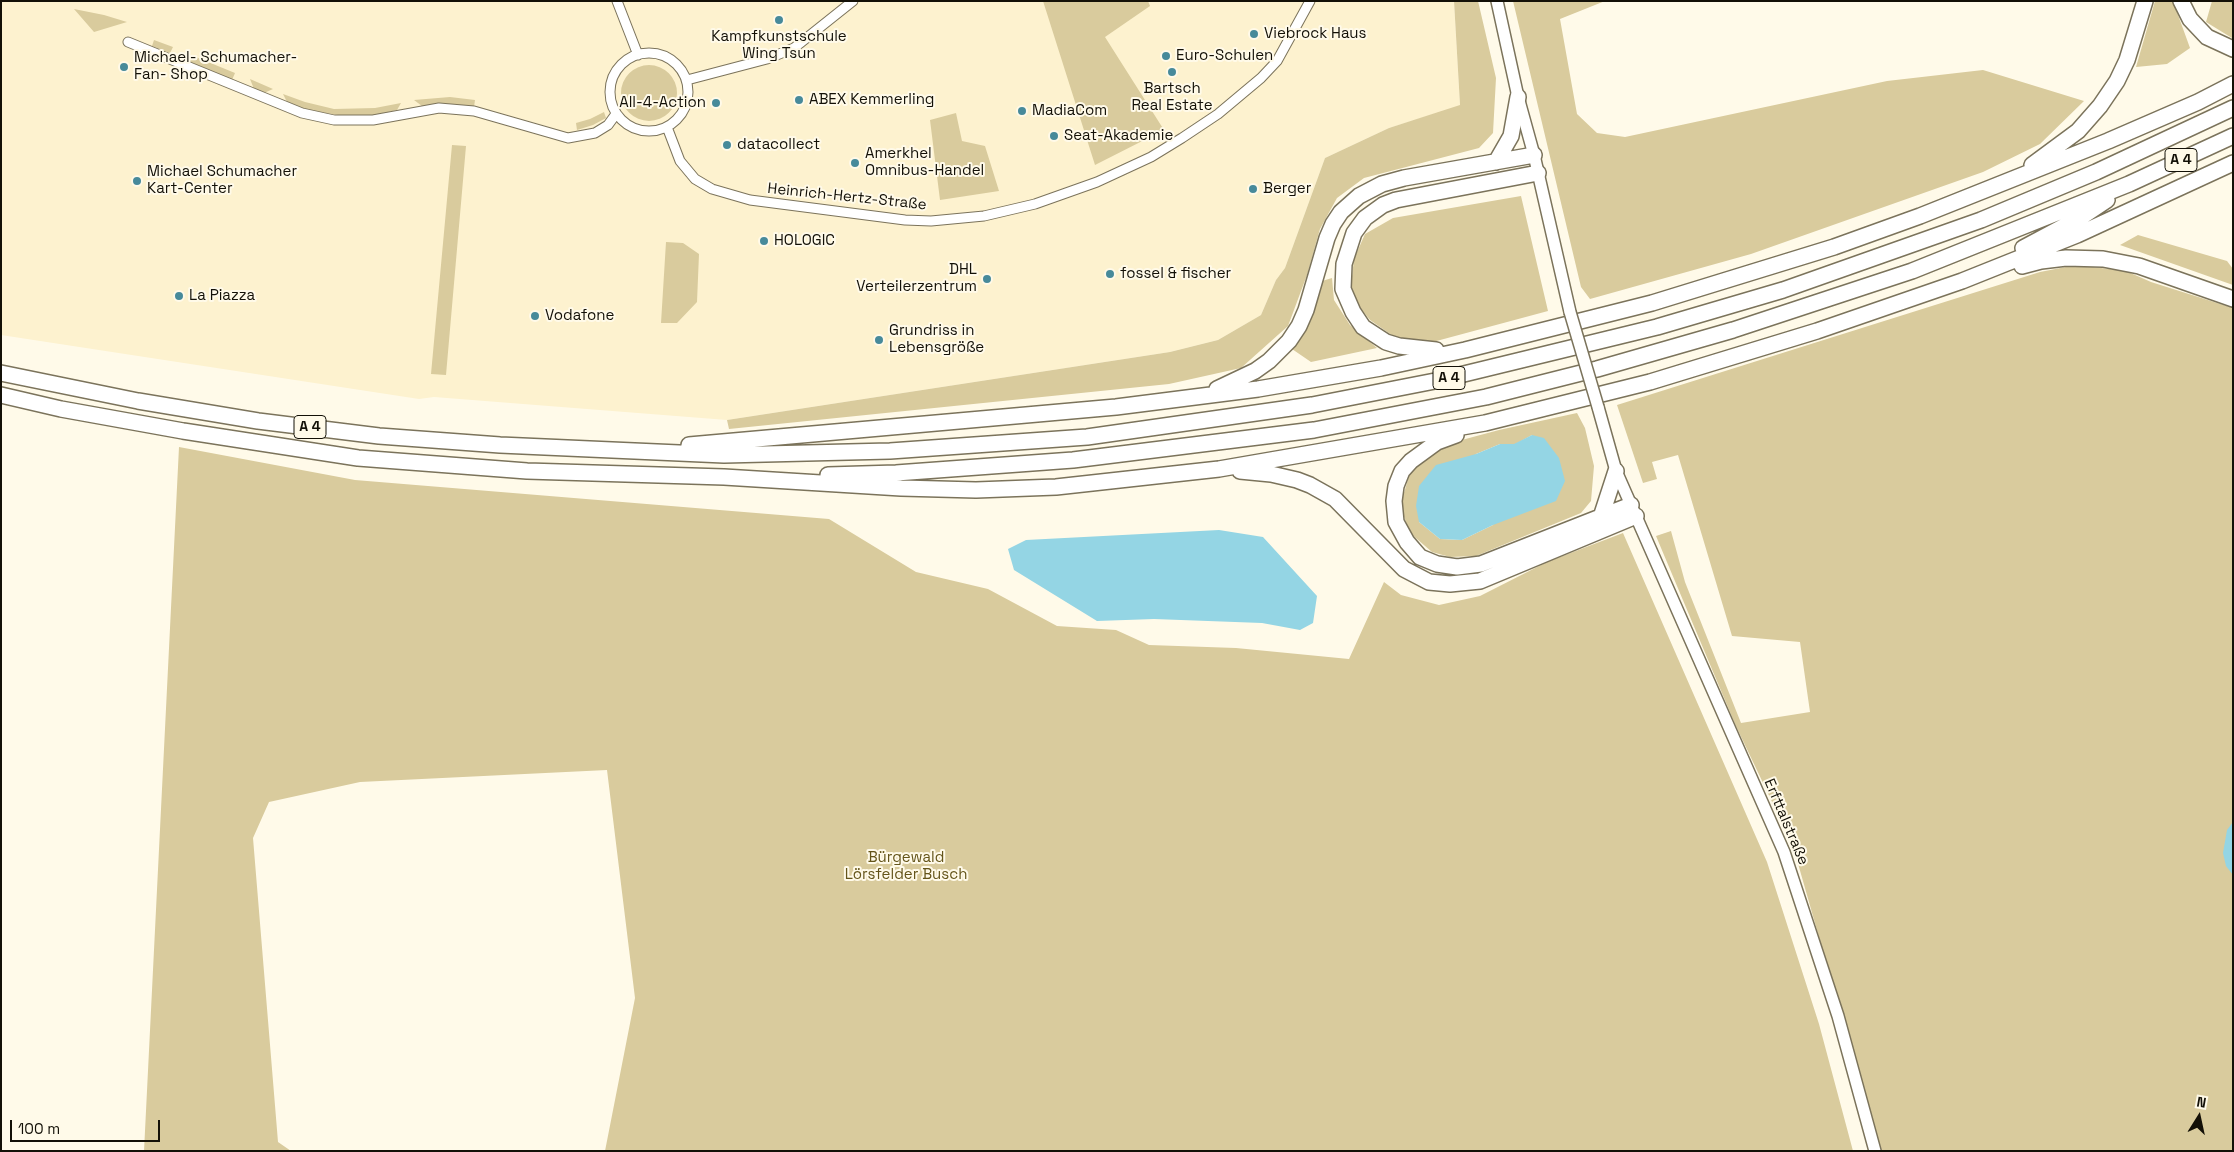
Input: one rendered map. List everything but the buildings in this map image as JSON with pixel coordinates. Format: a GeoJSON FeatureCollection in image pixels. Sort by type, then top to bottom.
{"type":"FeatureCollection","features":[{"type":"Feature","properties":{"kind":"highway"},"geometry":{"type":"LineString","coordinates":[[2005,183],[2060,146],[2086,123],[2100,106],[2125,65],[2145,1]]}},
{"type":"Feature","properties":{"kind":"highway"},"geometry":{"type":"LineString","coordinates":[[2181,1],[2190,19],[2207,37],[2233,49]]}},
{"type":"Feature","properties":{"kind":"highway"},"geometry":{"type":"LineString","coordinates":[[622,451],[1116,407],[1277,386],[1381,368],[1465,350],[1548,330],[1722,283],[1834,247],[2005,183],[2108,141],[2198,102],[2233,84]]}},
{"type":"Feature","properties":{"kind":"highway"},"geometry":{"type":"LineString","coordinates":[[1496,162],[1511,136],[1518,97]]}},
{"type":"Feature","properties":{"kind":"highway","name":"A 4"},"geometry":{"type":"LineString","coordinates":[[1,373],[138,401],[258,421],[379,436],[500,446],[724,455],[890,451],[1087,437],[1312,405],[1435,381],[1657,327],[1783,290],[1982,220],[2096,172],[2233,108]]}},
{"type":"Feature","properties":{"kind":"highway","name":"A 4"},"geometry":{"type":"LineString","coordinates":[[1,396],[183,431],[358,458],[527,471],[724,477],[896,473],[1073,460],[1314,430],[1486,397],[1597,369],[1823,302],[1912,271],[2129,184],[2233,136]]}},
{"type":"Feature","properties":{"kind":"highway"},"geometry":{"type":"LineString","coordinates":[[1202,396],[1255,371],[1269,361],[1289,341],[1299,326],[1306,310],[1327,238],[1333,224],[1341,212],[1359,196],[1382,184],[1404,178],[1534,155]]}},
{"type":"Feature","properties":{"kind":"highway"},"geometry":{"type":"LineString","coordinates":[[724,477],[976,490],[1056,487],[1219,470],[1485,423],[1659,379],[1817,331],[1962,281],[2085,232],[2233,163]]}},
{"type":"Feature","properties":{"kind":"highway"},"geometry":{"type":"LineString","coordinates":[[1465,350],[1438,351],[1399,346],[1386,342],[1363,327],[1347,302],[1343,289],[1344,264],[1350,242],[1365,218],[1383,205],[1396,200],[1538,173]]}},
{"type":"Feature","properties":{"kind":"highway"},"geometry":{"type":"LineString","coordinates":[[1962,281],[2083,216],[2129,184]]}},
{"type":"Feature","properties":{"kind":"highway"},"geometry":{"type":"LineString","coordinates":[[1962,281],[2041,261],[2066,258],[2103,259],[2139,266],[2233,299]]}},
{"type":"Feature","properties":{"kind":"highway"},"geometry":{"type":"LineString","coordinates":[[1485,423],[1437,442],[1423,451],[1402,471],[1395,494],[1396,522],[1407,542],[1420,558],[1437,564],[1457,567],[1481,564],[1601,517],[1633,511]]}},
{"type":"Feature","properties":{"kind":"highway"},"geometry":{"type":"LineString","coordinates":[[1219,470],[1271,474],[1310,485],[1335,499],[1404,569],[1429,582],[1480,581],[1633,511]]}},
{"type":"Feature","properties":{"kind":"highway"},"geometry":{"type":"LineString","coordinates":[[1601,517],[1616,471]]}},
{"type":"Feature","properties":{"kind":"main road","name":"Erfttalstraße"},"geometry":{"type":"LineString","coordinates":[[1497,1],[1570,312],[1616,471],[1784,852],[1838,1016],[1875,1151]]}},
{"type":"Feature","properties":{"kind":"street"},"geometry":{"type":"LineString","coordinates":[[617,1],[638,55]]}},
{"type":"Feature","properties":{"kind":"street"},"geometry":{"type":"LineString","coordinates":[[687,80],[767,59],[794,48],[853,1]]}},
{"type":"Feature","properties":{"kind":"street","name":"Heinrich-Hertz-Straße"},"geometry":{"type":"LineString","coordinates":[[667,127],[680,161],[695,179],[712,190],[750,200],[904,220],[931,221],[984,216],[1034,204],[1096,182],[1151,157],[1182,138],[1218,114],[1261,78],[1277,61],[1310,1]]}},
{"type":"Feature","properties":{"kind":"street"},"geometry":{"type":"LineString","coordinates":[[128,42],[302,113],[334,120],[373,120],[440,108],[474,111],[568,138],[595,133],[608,124],[616,114]]}},
{"type":"Feature","properties":{"kind":"street"},"geometry":{"type":"LineString","coordinates":[[650,53],[667,58],[681,69],[687,80],[689,91],[683,112],[676,121],[667,127],[650,131],[634,128],[616,114],[610,90],[612,79],[618,68],[627,60],[638,55],[650,53]]}},
{"type":"Feature","properties":{"kind":"shaded area"},"geometry":{"type":"Polygon","coordinates":[[[1,1],[1454,1],[1460,106],[1389,128],[1325,158],[1285,268],[1276,280],[1261,315],[1218,340],[1170,352],[727,420],[434,397],[419,399],[1,335],[1,1]]]}},
{"type":"Feature","properties":{"kind":"green space"},"geometry":{"type":"Polygon","coordinates":[[[1043,1],[1148,1],[1150,6],[1105,37],[1164,130],[1095,165],[1043,1]]]}},
{"type":"Feature","properties":{"kind":"green space"},"geometry":{"type":"Polygon","coordinates":[[[1454,1],[1478,1],[1496,78],[1493,133],[1479,148],[1364,178],[1337,198],[1320,229],[1307,275],[1288,326],[1241,368],[1169,384],[729,429],[727,420],[1170,352],[1218,340],[1261,315],[1276,280],[1285,268],[1325,158],[1389,128],[1460,105],[1454,1]]]}},
{"type":"Feature","properties":{"kind":"green space"},"geometry":{"type":"Polygon","coordinates":[[[1513,1],[1605,1],[1560,19],[1577,114],[1597,133],[1625,137],[1887,81],[1983,70],[2084,101],[2040,144],[1983,172],[1751,254],[1590,299],[1581,287],[1513,1]]]}},
{"type":"Feature","properties":{"kind":"green space"},"geometry":{"type":"Polygon","coordinates":[[[2155,1],[2173,1],[2190,48],[2167,64],[2136,67],[2155,1]]]}},
{"type":"Feature","properties":{"kind":"green space"},"geometry":{"type":"Polygon","coordinates":[[[2212,1],[2233,1],[2232,38],[2206,22],[2212,1]]]}},
{"type":"Feature","properties":{"kind":"green space"},"geometry":{"type":"Polygon","coordinates":[[[74,9],[104,15],[127,22],[94,32],[74,9]]]}},
{"type":"Feature","properties":{"kind":"green space"},"geometry":{"type":"Polygon","coordinates":[[[154,40],[173,47],[170,53],[152,46],[154,40]]]}},
{"type":"Feature","properties":{"kind":"green space"},"geometry":{"type":"Polygon","coordinates":[[[191,55],[235,73],[232,80],[188,61],[191,55]]]}},
{"type":"Feature","properties":{"kind":"green space"},"geometry":{"type":"Polygon","coordinates":[[[644,65],[654,65],[669,73],[675,82],[677,93],[675,104],[669,113],[654,121],[644,121],[633,116],[626,109],[621,98],[621,88],[626,77],[633,70],[644,65]]]}},
{"type":"Feature","properties":{"kind":"green space"},"geometry":{"type":"Polygon","coordinates":[[[250,79],[273,89],[264,93],[254,89],[250,79]]]}},
{"type":"Feature","properties":{"kind":"green space"},"geometry":{"type":"Polygon","coordinates":[[[283,94],[334,109],[375,108],[401,103],[397,110],[375,115],[344,116],[308,110],[287,102],[283,94]]]}},
{"type":"Feature","properties":{"kind":"green space"},"geometry":{"type":"Polygon","coordinates":[[[450,97],[475,100],[474,107],[440,104],[422,106],[414,100],[450,97]]]}},
{"type":"Feature","properties":{"kind":"green space"},"geometry":{"type":"Polygon","coordinates":[[[604,112],[606,118],[577,130],[576,123],[604,112]]]}},
{"type":"Feature","properties":{"kind":"green space"},"geometry":{"type":"Polygon","coordinates":[[[956,113],[962,141],[985,146],[999,191],[940,200],[930,120],[956,113]]]}},
{"type":"Feature","properties":{"kind":"green space"},"geometry":{"type":"Polygon","coordinates":[[[452,145],[466,146],[446,375],[431,374],[452,145]]]}},
{"type":"Feature","properties":{"kind":"green space"},"geometry":{"type":"Polygon","coordinates":[[[1521,196],[1548,311],[1429,343],[1396,338],[1370,320],[1357,304],[1351,285],[1354,259],[1365,234],[1393,218],[1521,196]]]}},
{"type":"Feature","properties":{"kind":"green space"},"geometry":{"type":"Polygon","coordinates":[[[2138,235],[2227,261],[2233,269],[2233,285],[2120,245],[2138,235]]]}},
{"type":"Feature","properties":{"kind":"green space"},"geometry":{"type":"Polygon","coordinates":[[[666,242],[683,243],[699,254],[697,302],[677,323],[661,323],[666,242]]]}},
{"type":"Feature","properties":{"kind":"green space"},"geometry":{"type":"Polygon","coordinates":[[[2076,265],[2126,271],[2151,282],[2233,308],[2233,1151],[1880,1151],[1793,846],[1735,724],[1656,536],[1671,531],[1685,582],[1741,723],[1810,712],[1800,642],[1732,636],[1678,455],[1652,462],[1657,479],[1643,483],[1617,405],[2040,272],[2076,265]]]}},
{"type":"Feature","properties":{"kind":"green space"},"geometry":{"type":"Polygon","coordinates":[[[1332,278],[1334,300],[1350,325],[1377,348],[1311,362],[1292,349],[1312,313],[1322,281],[1332,278]]]}},
{"type":"Feature","properties":{"kind":"green space"},"geometry":{"type":"Polygon","coordinates":[[[1577,413],[1585,428],[1594,466],[1591,501],[1581,513],[1476,556],[1450,557],[1432,552],[1410,533],[1403,514],[1403,496],[1410,473],[1428,455],[1458,441],[1577,413]],[[1532,435],[1514,445],[1500,444],[1476,454],[1419,522],[1440,539],[1462,540],[1493,525],[1532,435]]]}},
{"type":"Feature","properties":{"kind":"green space","name":"Bürgewald Lörsfelder Busch"},"geometry":{"type":"Polygon","coordinates":[[[179,447],[355,480],[829,519],[916,572],[988,589],[1057,626],[1116,630],[1149,645],[1236,648],[1349,659],[1384,582],[1401,595],[1439,605],[1480,596],[1547,562],[1623,533],[1767,862],[1819,1024],[1853,1151],[605,1151],[635,998],[607,770],[360,782],[269,802],[253,838],[278,1142],[291,1151],[144,1151],[179,447]]]}},
{"type":"Feature","properties":{"kind":"water"},"geometry":{"type":"Polygon","coordinates":[[[1532,435],[1544,438],[1559,458],[1565,481],[1556,501],[1493,525],[1462,540],[1440,539],[1419,522],[1416,506],[1419,486],[1436,465],[1476,454],[1500,444],[1514,444],[1532,435]]]}},
{"type":"Feature","properties":{"kind":"water"},"geometry":{"type":"Polygon","coordinates":[[[1219,530],[1263,537],[1317,596],[1313,623],[1300,630],[1262,623],[1154,619],[1097,621],[1014,570],[1008,549],[1026,540],[1219,530]]]}},
{"type":"Feature","properties":{"kind":"water"},"geometry":{"type":"Polygon","coordinates":[[[2233,822],[2233,875],[2226,866],[2223,853],[2227,830],[2233,822]]]}},
{"type":"Feature","properties":{"kind":"place","name":"Kampfkunstschule Wing Tsun"},"geometry":{"type":"Point","coordinates":[779,20]}},
{"type":"Feature","properties":{"kind":"place","name":"Viebrock Haus"},"geometry":{"type":"Point","coordinates":[1254,34]}},
{"type":"Feature","properties":{"kind":"place","name":"Euro-Schulen"},"geometry":{"type":"Point","coordinates":[1166,56]}},
{"type":"Feature","properties":{"kind":"place","name":"Michael- Schumacher- Fan- Shop"},"geometry":{"type":"Point","coordinates":[124,67]}},
{"type":"Feature","properties":{"kind":"place","name":"Bartsch Real Estate"},"geometry":{"type":"Point","coordinates":[1172,72]}},
{"type":"Feature","properties":{"kind":"place","name":"ABEX Kemmerling"},"geometry":{"type":"Point","coordinates":[799,100]}},
{"type":"Feature","properties":{"kind":"place","name":"All-4-Action"},"geometry":{"type":"Point","coordinates":[716,103]}},
{"type":"Feature","properties":{"kind":"place","name":"MadiaCom"},"geometry":{"type":"Point","coordinates":[1022,111]}},
{"type":"Feature","properties":{"kind":"place","name":"Seat-Akademie"},"geometry":{"type":"Point","coordinates":[1054,136]}},
{"type":"Feature","properties":{"kind":"place","name":"datacollect"},"geometry":{"type":"Point","coordinates":[727,145]}},
{"type":"Feature","properties":{"kind":"place","name":"Amerkhel Omnibus-Handel"},"geometry":{"type":"Point","coordinates":[855,163]}},
{"type":"Feature","properties":{"kind":"place","name":"Michael Schumacher Kart-Center"},"geometry":{"type":"Point","coordinates":[137,181]}},
{"type":"Feature","properties":{"kind":"place","name":"Berger"},"geometry":{"type":"Point","coordinates":[1253,189]}},
{"type":"Feature","properties":{"kind":"place","name":"HOLOGIC"},"geometry":{"type":"Point","coordinates":[764,241]}},
{"type":"Feature","properties":{"kind":"place","name":"fossel & fischer"},"geometry":{"type":"Point","coordinates":[1110,274]}},
{"type":"Feature","properties":{"kind":"place","name":"DHL Verteilerzentrum"},"geometry":{"type":"Point","coordinates":[987,279]}},
{"type":"Feature","properties":{"kind":"place","name":"La Piazza"},"geometry":{"type":"Point","coordinates":[179,296]}},
{"type":"Feature","properties":{"kind":"place","name":"Vodafone"},"geometry":{"type":"Point","coordinates":[535,316]}},
{"type":"Feature","properties":{"kind":"place","name":"Grundriss in Lebensgröße"},"geometry":{"type":"Point","coordinates":[879,340]}}]}
